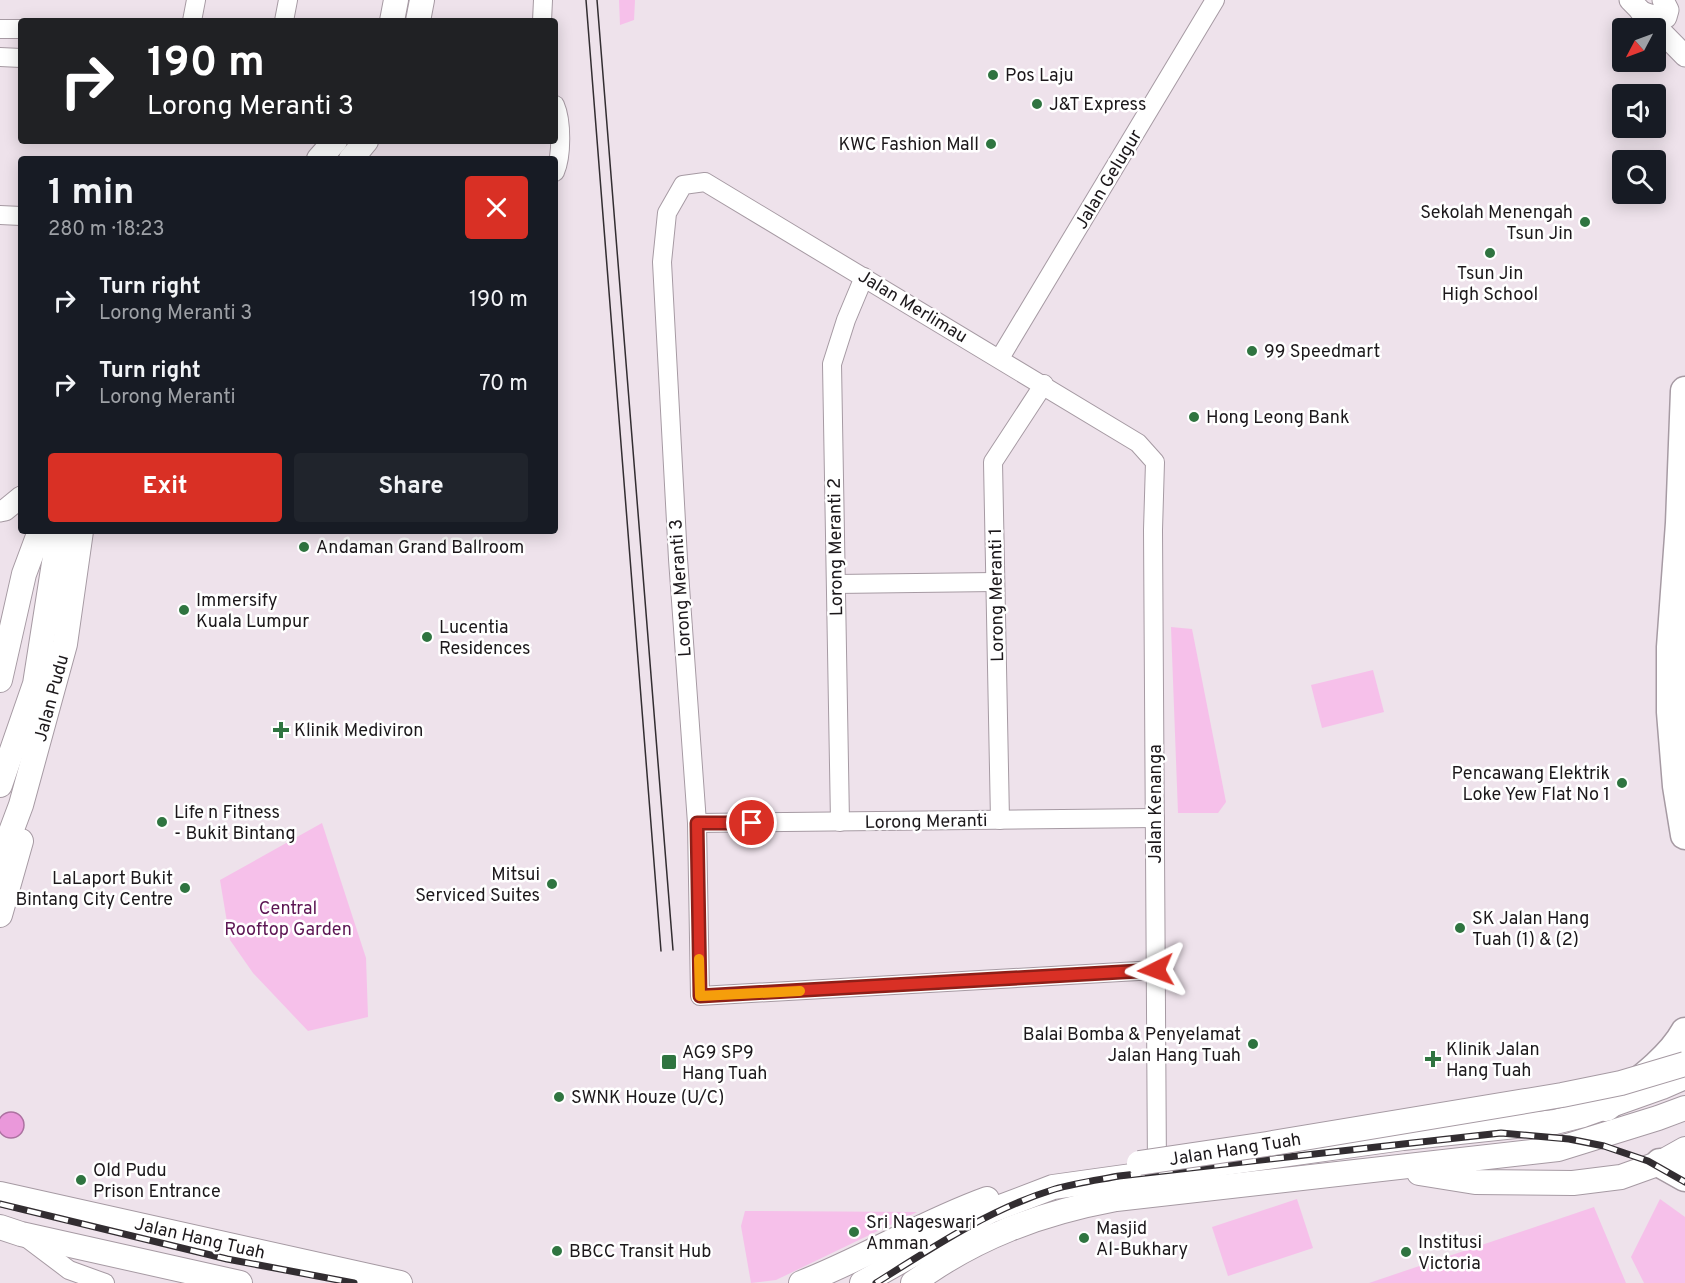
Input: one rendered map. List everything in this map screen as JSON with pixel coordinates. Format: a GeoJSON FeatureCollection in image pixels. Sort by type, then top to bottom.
{"type":"FeatureCollection","features":[{"type":"Feature","properties":{"kind":"highway"},"geometry":{"type":"LineString","coordinates":[[1685,391],[1681,513],[1671,647],[1671,712],[1677,786],[1685,835]]}},
{"type":"Feature","properties":{"kind":"highway"},"geometry":{"type":"LineString","coordinates":[[1606,1107],[1637,1083],[1679,1043],[1685,1032]]}},
{"type":"Feature","properties":{"kind":"highway"},"geometry":{"type":"LineString","coordinates":[[1660,1163],[1685,1177]]}},
{"type":"Feature","properties":{"kind":"main road"},"geometry":{"type":"LineString","coordinates":[[393,18],[396,0]]}},
{"type":"Feature","properties":{"kind":"main road"},"geometry":{"type":"LineString","coordinates":[[419,18],[422,0]]}},
{"type":"Feature","properties":{"kind":"main road"},"geometry":{"type":"LineString","coordinates":[[322,156],[332,144]]}},
{"type":"Feature","properties":{"kind":"main road"},"geometry":{"type":"LineString","coordinates":[[354,156],[364,144]]}},
{"type":"Feature","properties":{"kind":"main road"},"geometry":{"type":"LineString","coordinates":[[0,680],[24,574],[39,534]]}},
{"type":"Feature","properties":{"kind":"main road","name":"Jalan Pudu"},"geometry":{"type":"LineString","coordinates":[[0,785],[35,684],[59,534]]}},
{"type":"Feature","properties":{"kind":"main road","name":"Jalan Pudu"},"geometry":{"type":"LineString","coordinates":[[0,861],[21,805],[65,644],[81,534]]}},
{"type":"Feature","properties":{"kind":"main road"},"geometry":{"type":"LineString","coordinates":[[0,915],[48,755],[65,674],[65,644]]}},
{"type":"Feature","properties":{"kind":"main road","name":"Jalan Hang Tuah"},"geometry":{"type":"LineString","coordinates":[[801,1283],[947,1214],[1042,1178],[1267,1144],[1562,1095],[1621,1083],[1685,1064]]}},
{"type":"Feature","properties":{"kind":"main road","name":"Jalan Hang Tuah"},"geometry":{"type":"LineString","coordinates":[[862,1283],[990,1210],[1053,1186],[1403,1138],[1555,1122],[1644,1094],[1685,1077]]}},
{"type":"Feature","properties":{"kind":"main road"},"geometry":{"type":"LineString","coordinates":[[1644,1094],[1674,1092],[1685,1096]]}},
{"type":"Feature","properties":{"kind":"main road","name":"Jalan Hang Tuah"},"geometry":{"type":"LineString","coordinates":[[913,1283],[947,1260],[1016,1225],[1116,1199],[1558,1149],[1685,1108]]}},
{"type":"Feature","properties":{"kind":"main road"},"geometry":{"type":"LineString","coordinates":[[1660,1163],[1685,1136]]}},
{"type":"Feature","properties":{"kind":"main road","name":"Jalan Hang Tuah"},"geometry":{"type":"LineString","coordinates":[[1387,1168],[1475,1182],[1573,1183],[1621,1178],[1660,1163],[1685,1149]]}},
{"type":"Feature","properties":{"kind":"main road"},"geometry":{"type":"LineString","coordinates":[[1237,1161],[1242,1186]]}},
{"type":"Feature","properties":{"kind":"main road","name":"Jalan Hang Tuah"},"geometry":{"type":"LineString","coordinates":[[0,1194],[400,1283]]}},
{"type":"Feature","properties":{"kind":"main road","name":"Jalan Hang Tuah"},"geometry":{"type":"LineString","coordinates":[[10,1231],[240,1283]]}},
{"type":"Feature","properties":{"kind":"street"},"geometry":{"type":"LineString","coordinates":[[193,18],[196,0]]}},
{"type":"Feature","properties":{"kind":"street"},"geometry":{"type":"LineString","coordinates":[[285,18],[288,0]]}},
{"type":"Feature","properties":{"kind":"street"},"geometry":{"type":"LineString","coordinates":[[542,18],[543,0]]}},
{"type":"Feature","properties":{"kind":"street","name":"Jalan Gelugur"},"geometry":{"type":"LineString","coordinates":[[1000,358],[1215,0]]}},
{"type":"Feature","properties":{"kind":"street"},"geometry":{"type":"LineString","coordinates":[[1636,6],[1659,18],[1666,17],[1668,9],[1663,0]]}},
{"type":"Feature","properties":{"kind":"street"},"geometry":{"type":"LineString","coordinates":[[1668,0],[1685,7]]}},
{"type":"Feature","properties":{"kind":"street"},"geometry":{"type":"LineString","coordinates":[[1636,6],[1685,56]]}},
{"type":"Feature","properties":{"kind":"street"},"geometry":{"type":"LineString","coordinates":[[0,29],[18,29]]}},
{"type":"Feature","properties":{"kind":"street"},"geometry":{"type":"LineString","coordinates":[[0,57],[18,58]]}},
{"type":"Feature","properties":{"kind":"street"},"geometry":{"type":"LineString","coordinates":[[557,156],[560,131],[558,112]]}},
{"type":"Feature","properties":{"kind":"street","name":"Jalan Merlimau"},"geometry":{"type":"LineString","coordinates":[[683,185],[705,182],[1044,384],[1138,443]]}},
{"type":"Feature","properties":{"kind":"street","name":"Lorong Meranti 3"},"geometry":{"type":"LineString","coordinates":[[683,185],[667,213],[662,262],[678,559],[697,823],[700,996],[1156,970]]}},
{"type":"Feature","properties":{"kind":"street"},"geometry":{"type":"LineString","coordinates":[[0,215],[18,216]]}},
{"type":"Feature","properties":{"kind":"street","name":"Lorong Meranti 2"},"geometry":{"type":"LineString","coordinates":[[840,822],[832,364],[846,320],[864,277]]}},
{"type":"Feature","properties":{"kind":"street","name":"Lorong Meranti 1"},"geometry":{"type":"LineString","coordinates":[[1000,820],[993,462],[1044,384]]}},
{"type":"Feature","properties":{"kind":"street","name":"Jalan Kenanga"},"geometry":{"type":"LineString","coordinates":[[1138,443],[1155,462],[1153,530],[1157,1172]]}},
{"type":"Feature","properties":{"kind":"street"},"geometry":{"type":"LineString","coordinates":[[0,511],[5,510],[18,499]]}},
{"type":"Feature","properties":{"kind":"street"},"geometry":{"type":"LineString","coordinates":[[836,584],[995,582]]}},
{"type":"Feature","properties":{"kind":"street","name":"Lorong Meranti"},"geometry":{"type":"LineString","coordinates":[[697,823],[1155,818]]}},
{"type":"Feature","properties":{"kind":"street"},"geometry":{"type":"LineString","coordinates":[[10,1231],[69,1270],[105,1283]]}},
{"type":"Feature","properties":{"kind":"green space"},"geometry":{"type":"Polygon","coordinates":[[[619,0],[635,0],[634,20],[620,25],[619,0]]]}},
{"type":"Feature","properties":{"kind":"green space"},"geometry":{"type":"Polygon","coordinates":[[[1171,627],[1192,629],[1226,802],[1218,813],[1178,813],[1171,627]]]}},
{"type":"Feature","properties":{"kind":"green space"},"geometry":{"type":"Polygon","coordinates":[[[1373,670],[1384,712],[1322,728],[1311,685],[1373,670]]]}},
{"type":"Feature","properties":{"kind":"green space","name":"Central Rooftop Garden"},"geometry":{"type":"Polygon","coordinates":[[[322,823],[366,958],[368,1017],[308,1031],[253,973],[230,940],[220,880],[322,823]]]}},
{"type":"Feature","properties":{"kind":"green space"},"geometry":{"type":"Polygon","coordinates":[[[1297,1199],[1313,1248],[1228,1276],[1212,1227],[1297,1199]]]}},
{"type":"Feature","properties":{"kind":"green space"},"geometry":{"type":"Polygon","coordinates":[[[1660,1199],[1685,1217],[1685,1283],[1644,1283],[1631,1257],[1660,1199]]]}},
{"type":"Feature","properties":{"kind":"green space"},"geometry":{"type":"Polygon","coordinates":[[[1594,1207],[1626,1283],[1369,1283],[1594,1207]]]}},
{"type":"Feature","properties":{"kind":"green space"},"geometry":{"type":"Polygon","coordinates":[[[745,1211],[917,1212],[776,1280],[751,1283],[741,1226],[745,1211]]]}},
{"type":"Feature","properties":{"kind":"shaded area"},"geometry":{"type":"Polygon","coordinates":[[[16,1113],[21,1115],[23,1120],[21,1135],[11,1138],[1,1135],[-1,1120],[1,1115],[16,1113]]]}},
{"type":"Feature","properties":{"kind":"tram line"},"geometry":{"type":"LineString","coordinates":[[586,0],[661,951]]}},
{"type":"Feature","properties":{"kind":"tram line"},"geometry":{"type":"LineString","coordinates":[[597,0],[673,950]]}},
{"type":"Feature","properties":{"kind":"railway"},"geometry":{"type":"LineString","coordinates":[[876,1283],[962,1230],[1008,1207],[1055,1189],[1119,1176],[1501,1133],[1569,1139],[1604,1146],[1648,1161],[1685,1182]]}},
{"type":"Feature","properties":{"kind":"railway"},"geometry":{"type":"LineString","coordinates":[[0,1204],[227,1259],[354,1283]]}},
{"type":"Feature","properties":{"kind":"slow traffic"},"geometry":{"type":"LineString","coordinates":[[699,959],[700,996],[800,991]]}},
{"type":"Feature","properties":{"kind":"place","name":"Pos Laju"},"geometry":{"type":"Point","coordinates":[993,75]}},
{"type":"Feature","properties":{"kind":"place","name":"J&T Express"},"geometry":{"type":"Point","coordinates":[1037,104]}},
{"type":"Feature","properties":{"kind":"place","name":"KWC Fashion Mall"},"geometry":{"type":"Point","coordinates":[991,144]}},
{"type":"Feature","properties":{"kind":"place","name":"Sekolah Menengah Tsun Jin"},"geometry":{"type":"Point","coordinates":[1585,222]}},
{"type":"Feature","properties":{"kind":"place","name":"Tsun Jin High School"},"geometry":{"type":"Point","coordinates":[1490,253]}},
{"type":"Feature","properties":{"kind":"place","name":"99 Speedmart"},"geometry":{"type":"Point","coordinates":[1252,351]}},
{"type":"Feature","properties":{"kind":"place","name":"Hong Leong Bank"},"geometry":{"type":"Point","coordinates":[1194,417]}},
{"type":"Feature","properties":{"kind":"place","name":"Andaman Grand Ballroom"},"geometry":{"type":"Point","coordinates":[304,547]}},
{"type":"Feature","properties":{"kind":"place","name":"Immersify Kuala Lumpur"},"geometry":{"type":"Point","coordinates":[184,610]}},
{"type":"Feature","properties":{"kind":"place","name":"Lucentia Residences"},"geometry":{"type":"Point","coordinates":[427,637]}},
{"type":"Feature","properties":{"kind":"place","name":"Klinik Mediviron"},"geometry":{"type":"Point","coordinates":[281,730]}},
{"type":"Feature","properties":{"kind":"place","name":"Pencawang Elektrik Loke Yew Flat No 1"},"geometry":{"type":"Point","coordinates":[1622,783]}},
{"type":"Feature","properties":{"kind":"place","name":"Life n Fitness - Bukit Bintang"},"geometry":{"type":"Point","coordinates":[162,822]}},
{"type":"Feature","properties":{"kind":"place","name":"Mitsui Serviced Suites"},"geometry":{"type":"Point","coordinates":[552,884]}},
{"type":"Feature","properties":{"kind":"place","name":"LaLaport Bukit Bintang City Centre"},"geometry":{"type":"Point","coordinates":[185,888]}},
{"type":"Feature","properties":{"kind":"place","name":"SK Jalan Hang Tuah (1) & (2)"},"geometry":{"type":"Point","coordinates":[1460,928]}},
{"type":"Feature","properties":{"kind":"place","name":"Balai Bomba & Penyelamat Jalan Hang Tuah"},"geometry":{"type":"Point","coordinates":[1253,1044]}},
{"type":"Feature","properties":{"kind":"place","name":"Klinik Jalan Hang Tuah"},"geometry":{"type":"Point","coordinates":[1433,1059]}},
{"type":"Feature","properties":{"kind":"place","name":"AG9 SP9 Hang Tuah"},"geometry":{"type":"Point","coordinates":[669,1062]}},
{"type":"Feature","properties":{"kind":"place","name":"SWNK Houze (U/C)"},"geometry":{"type":"Point","coordinates":[559,1097]}},
{"type":"Feature","properties":{"kind":"place","name":"Old Pudu Prison Entrance"},"geometry":{"type":"Point","coordinates":[81,1180]}},
{"type":"Feature","properties":{"kind":"place","name":"Sri Nageswari Amman"},"geometry":{"type":"Point","coordinates":[854,1232]}},
{"type":"Feature","properties":{"kind":"place","name":"Masjid Al-Bukhary"},"geometry":{"type":"Point","coordinates":[1084,1238]}},
{"type":"Feature","properties":{"kind":"place","name":"BBCC Transit Hub"},"geometry":{"type":"Point","coordinates":[557,1251]}},
{"type":"Feature","properties":{"kind":"place","name":"Institusi Victoria"},"geometry":{"type":"Point","coordinates":[1406,1252]}},
{"type":"Feature","properties":{"kind":"route"},"geometry":{"type":"LineString","coordinates":[[752,823],[697,823],[700,996],[1156,970]]}}]}
